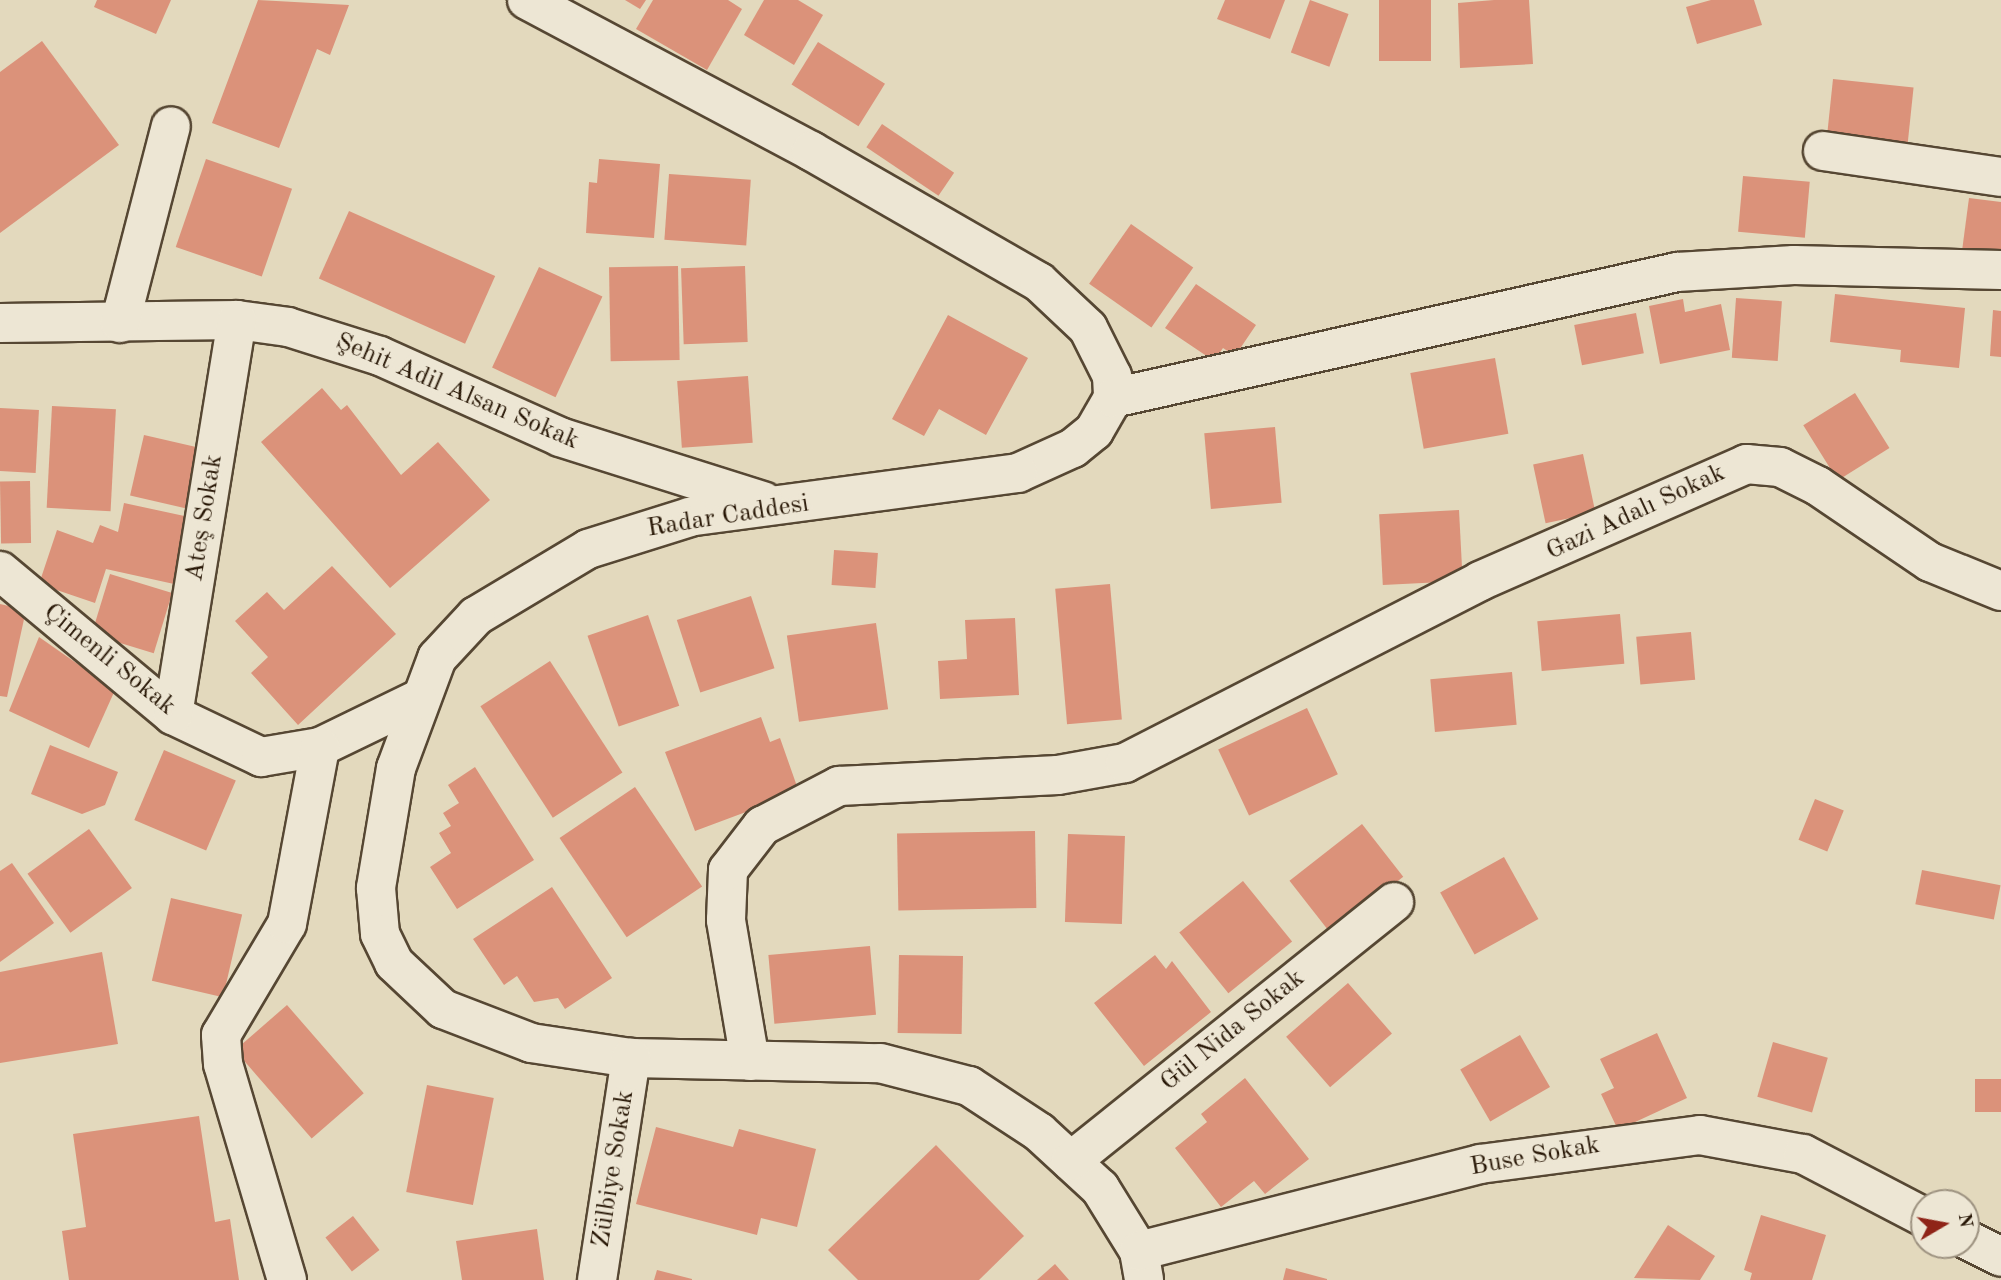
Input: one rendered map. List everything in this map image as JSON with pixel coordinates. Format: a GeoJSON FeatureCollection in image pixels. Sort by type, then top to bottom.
{"type":"FeatureCollection","features":[{"type":"Feature","properties":{"kind":"street"},"geometry":{"type":"LineString","coordinates":[[527,0],[811,151],[1039,282],[1088,328],[1112,376],[1113,398],[1677,272],[1794,265],[2001,270]]}},
{"type":"Feature","properties":{"kind":"street"},"geometry":{"type":"LineString","coordinates":[[120,323],[170,126]]}},
{"type":"Feature","properties":{"kind":"street"},"geometry":{"type":"LineString","coordinates":[[1823,151],[2001,177]]}},
{"type":"Feature","properties":{"kind":"street","name":"Şehit Adil Alsan Sokak"},"geometry":{"type":"LineString","coordinates":[[0,323],[237,320],[355,347],[560,437],[780,506]]}},
{"type":"Feature","properties":{"kind":"street","name":"Ateş Sokak"},"geometry":{"type":"LineString","coordinates":[[173,715],[237,320]]}},
{"type":"Feature","properties":{"kind":"street","name":"Radar Caddesi"},"geometry":{"type":"LineString","coordinates":[[1113,398],[1094,430],[1073,448],[1018,473],[690,517],[578,555],[476,616],[437,658],[417,700],[379,844],[380,934],[394,963],[443,1009],[475,1025],[531,1043],[631,1058],[880,1063],[934,1073],[1006,1107],[1071,1161],[1100,1188],[1141,1265]]}},
{"type":"Feature","properties":{"kind":"street","name":"Gazi Adalı Sokak"},"geometry":{"type":"LineString","coordinates":[[750,1061],[725,892],[740,849],[762,826],[800,802],[868,781],[1058,775],[1125,763],[1303,669],[1480,581],[1746,464],[1780,467],[1818,485],[1930,562],[2001,591]]}},
{"type":"Feature","properties":{"kind":"street","name":"Çimenli Sokak"},"geometry":{"type":"LineString","coordinates":[[0,571],[173,715],[261,757],[320,747],[417,700]]}},
{"type":"Feature","properties":{"kind":"street"},"geometry":{"type":"LineString","coordinates":[[287,1280],[223,1064],[221,1035],[287,924],[320,747]]}},
{"type":"Feature","properties":{"kind":"street","name":"Gül Nida Sokak"},"geometry":{"type":"LineString","coordinates":[[1071,1161],[1394,902]]}},
{"type":"Feature","properties":{"kind":"street","name":"Zülbiye Sokak"},"geometry":{"type":"LineString","coordinates":[[597,1280],[631,1058]]}},
{"type":"Feature","properties":{"kind":"street","name":"Buse Sokak"},"geometry":{"type":"LineString","coordinates":[[1141,1265],[1480,1164],[1700,1135],[1803,1154],[1910,1210]]}},
{"type":"Feature","properties":{"kind":"street"},"geometry":{"type":"LineString","coordinates":[[1980,1246],[2001,1257]]}},
{"type":"Feature","properties":{"kind":"building"},"geometry":{"type":"Polygon","coordinates":[[[97,0],[171,0],[156,34],[94,7],[97,0]]]}},
{"type":"Feature","properties":{"kind":"building"},"geometry":{"type":"Polygon","coordinates":[[[258,0],[349,5],[330,55],[317,49],[279,148],[212,123],[258,0]]]}},
{"type":"Feature","properties":{"kind":"building"},"geometry":{"type":"Polygon","coordinates":[[[625,0],[646,0],[640,9],[625,0]]]}},
{"type":"Feature","properties":{"kind":"building"},"geometry":{"type":"Polygon","coordinates":[[[653,0],[728,0],[742,9],[707,70],[636,29],[653,0]]]}},
{"type":"Feature","properties":{"kind":"building"},"geometry":{"type":"Polygon","coordinates":[[[764,0],[798,0],[823,15],[794,65],[744,35],[764,0]]]}},
{"type":"Feature","properties":{"kind":"building"},"geometry":{"type":"Polygon","coordinates":[[[1225,0],[1285,0],[1270,39],[1217,19],[1225,0]]]}},
{"type":"Feature","properties":{"kind":"building"},"geometry":{"type":"Polygon","coordinates":[[[1310,0],[1349,14],[1329,67],[1291,53],[1310,0]]]}},
{"type":"Feature","properties":{"kind":"building"},"geometry":{"type":"Polygon","coordinates":[[[1379,0],[1431,0],[1431,61],[1379,61],[1379,0]]]}},
{"type":"Feature","properties":{"kind":"building"},"geometry":{"type":"Polygon","coordinates":[[[1529,0],[1533,64],[1460,68],[1458,3],[1529,0]]]}},
{"type":"Feature","properties":{"kind":"building"},"geometry":{"type":"Polygon","coordinates":[[[1711,0],[1754,0],[1762,25],[1697,44],[1686,7],[1711,0]]]}},
{"type":"Feature","properties":{"kind":"building"},"geometry":{"type":"Polygon","coordinates":[[[42,41],[119,145],[0,233],[0,72],[42,41]]]}},
{"type":"Feature","properties":{"kind":"building"},"geometry":{"type":"Polygon","coordinates":[[[818,42],[885,84],[858,126],[792,84],[818,42]]]}},
{"type":"Feature","properties":{"kind":"building"},"geometry":{"type":"Polygon","coordinates":[[[1833,79],[1914,87],[1907,146],[1827,138],[1833,79]]]}},
{"type":"Feature","properties":{"kind":"building"},"geometry":{"type":"Polygon","coordinates":[[[882,124],[954,173],[938,196],[866,147],[882,124]]]}},
{"type":"Feature","properties":{"kind":"building"},"geometry":{"type":"Polygon","coordinates":[[[206,159],[292,189],[262,277],[176,247],[206,159]]]}},
{"type":"Feature","properties":{"kind":"building"},"geometry":{"type":"Polygon","coordinates":[[[599,159],[660,164],[654,238],[586,233],[589,182],[597,183],[599,159]]]}},
{"type":"Feature","properties":{"kind":"building"},"geometry":{"type":"Polygon","coordinates":[[[669,174],[751,180],[746,246],[664,240],[669,174]]]}},
{"type":"Feature","properties":{"kind":"building"},"geometry":{"type":"Polygon","coordinates":[[[1743,176],[1810,182],[1805,238],[1738,232],[1743,176]]]}},
{"type":"Feature","properties":{"kind":"building"},"geometry":{"type":"Polygon","coordinates":[[[1969,198],[2001,202],[2001,257],[1962,251],[1969,198]]]}},
{"type":"Feature","properties":{"kind":"building"},"geometry":{"type":"Polygon","coordinates":[[[349,211],[495,276],[465,344],[319,279],[349,211]]]}},
{"type":"Feature","properties":{"kind":"building"},"geometry":{"type":"Polygon","coordinates":[[[1131,224],[1193,268],[1151,327],[1089,284],[1131,224]]]}},
{"type":"Feature","properties":{"kind":"building"},"geometry":{"type":"Polygon","coordinates":[[[678,266],[680,360],[611,361],[609,267],[678,266]]]}},
{"type":"Feature","properties":{"kind":"building"},"geometry":{"type":"Polygon","coordinates":[[[745,266],[748,342],[684,344],[681,268],[745,266]]]}},
{"type":"Feature","properties":{"kind":"building"},"geometry":{"type":"Polygon","coordinates":[[[539,267],[602,297],[556,397],[492,368],[539,267]]]}},
{"type":"Feature","properties":{"kind":"building"},"geometry":{"type":"Polygon","coordinates":[[[1196,284],[1256,325],[1235,356],[1223,348],[1214,361],[1165,328],[1196,284]]]}},
{"type":"Feature","properties":{"kind":"building"},"geometry":{"type":"Polygon","coordinates":[[[1835,294],[1965,308],[1959,368],[1900,362],[1901,350],[1830,342],[1835,294]]]}},
{"type":"Feature","properties":{"kind":"building"},"geometry":{"type":"Polygon","coordinates":[[[1736,298],[1782,301],[1778,361],[1732,358],[1736,298]]]}},
{"type":"Feature","properties":{"kind":"building"},"geometry":{"type":"Polygon","coordinates":[[[1683,299],[1685,312],[1721,304],[1730,350],[1660,364],[1649,306],[1683,299]]]}},
{"type":"Feature","properties":{"kind":"building"},"geometry":{"type":"Polygon","coordinates":[[[1993,310],[2001,311],[2001,357],[1990,356],[1993,310]]]}},
{"type":"Feature","properties":{"kind":"building"},"geometry":{"type":"Polygon","coordinates":[[[1636,313],[1644,353],[1582,365],[1574,325],[1636,313]]]}},
{"type":"Feature","properties":{"kind":"building"},"geometry":{"type":"Polygon","coordinates":[[[948,315],[1028,358],[986,435],[939,409],[924,436],[892,419],[948,315]]]}},
{"type":"Feature","properties":{"kind":"building"},"geometry":{"type":"Polygon","coordinates":[[[1495,358],[1508,434],[1424,449],[1410,373],[1495,358]]]}},
{"type":"Feature","properties":{"kind":"building"},"geometry":{"type":"Polygon","coordinates":[[[748,376],[753,443],[682,448],[677,381],[748,376]]]}},
{"type":"Feature","properties":{"kind":"building"},"geometry":{"type":"Polygon","coordinates":[[[322,388],[341,410],[347,405],[401,475],[438,442],[490,500],[390,588],[261,442],[322,388]]]}},
{"type":"Feature","properties":{"kind":"building"},"geometry":{"type":"Polygon","coordinates":[[[1855,393],[1889,448],[1838,480],[1803,425],[1855,393]]]}},
{"type":"Feature","properties":{"kind":"building"},"geometry":{"type":"Polygon","coordinates":[[[52,406],[116,409],[111,511],[47,508],[52,406]]]}},
{"type":"Feature","properties":{"kind":"building"},"geometry":{"type":"Polygon","coordinates":[[[0,408],[39,410],[36,473],[0,471],[0,408]]]}},
{"type":"Feature","properties":{"kind":"building"},"geometry":{"type":"Polygon","coordinates":[[[1275,427],[1282,503],[1211,509],[1204,433],[1275,427]]]}},
{"type":"Feature","properties":{"kind":"building"},"geometry":{"type":"Polygon","coordinates":[[[144,435],[201,448],[188,509],[130,495],[144,435]]]}},
{"type":"Feature","properties":{"kind":"building"},"geometry":{"type":"Polygon","coordinates":[[[1583,454],[1595,513],[1546,523],[1533,465],[1583,454]]]}},
{"type":"Feature","properties":{"kind":"building"},"geometry":{"type":"Polygon","coordinates":[[[30,481],[31,543],[1,544],[0,482],[30,481]]]}},
{"type":"Feature","properties":{"kind":"building"},"geometry":{"type":"Polygon","coordinates":[[[124,503],[189,517],[174,584],[106,569],[95,603],[39,584],[57,530],[93,543],[100,525],[118,532],[124,503]]]}},
{"type":"Feature","properties":{"kind":"building"},"geometry":{"type":"Polygon","coordinates":[[[1459,510],[1463,581],[1383,585],[1379,514],[1459,510]]]}},
{"type":"Feature","properties":{"kind":"building"},"geometry":{"type":"Polygon","coordinates":[[[834,550],[878,553],[875,588],[832,585],[834,550]]]}},
{"type":"Feature","properties":{"kind":"building"},"geometry":{"type":"Polygon","coordinates":[[[332,566],[396,634],[298,725],[251,673],[268,657],[235,621],[267,592],[284,610],[332,566]]]}},
{"type":"Feature","properties":{"kind":"building"},"geometry":{"type":"Polygon","coordinates":[[[110,574],[172,593],[154,653],[92,634],[110,574]]]}},
{"type":"Feature","properties":{"kind":"building"},"geometry":{"type":"Polygon","coordinates":[[[1110,584],[1122,719],[1067,724],[1055,589],[1110,584]]]}},
{"type":"Feature","properties":{"kind":"building"},"geometry":{"type":"Polygon","coordinates":[[[751,596],[774,668],[700,692],[677,620],[751,596]]]}},
{"type":"Feature","properties":{"kind":"building"},"geometry":{"type":"Polygon","coordinates":[[[0,604],[26,610],[7,697],[0,696],[0,604]]]}},
{"type":"Feature","properties":{"kind":"building"},"geometry":{"type":"Polygon","coordinates":[[[1620,614],[1624,664],[1542,671],[1537,621],[1620,614]]]}},
{"type":"Feature","properties":{"kind":"building"},"geometry":{"type":"Polygon","coordinates":[[[648,615],[679,706],[619,727],[587,636],[648,615]]]}},
{"type":"Feature","properties":{"kind":"building"},"geometry":{"type":"Polygon","coordinates":[[[1015,618],[1019,695],[940,699],[938,661],[967,659],[965,620],[1015,618]]]}},
{"type":"Feature","properties":{"kind":"building"},"geometry":{"type":"Polygon","coordinates":[[[876,623],[888,709],[799,722],[787,636],[876,623]]]}},
{"type":"Feature","properties":{"kind":"building"},"geometry":{"type":"Polygon","coordinates":[[[1691,632],[1695,680],[1640,685],[1636,637],[1691,632]]]}},
{"type":"Feature","properties":{"kind":"building"},"geometry":{"type":"Polygon","coordinates":[[[39,637],[115,690],[89,748],[9,711],[39,637]]]}},
{"type":"Feature","properties":{"kind":"building"},"geometry":{"type":"Polygon","coordinates":[[[550,661],[622,773],[553,818],[480,706],[550,661]]]}},
{"type":"Feature","properties":{"kind":"building"},"geometry":{"type":"Polygon","coordinates":[[[1512,672],[1517,725],[1435,732],[1430,679],[1512,672]]]}},
{"type":"Feature","properties":{"kind":"building"},"geometry":{"type":"Polygon","coordinates":[[[1307,708],[1338,774],[1249,816],[1218,749],[1307,708]]]}},
{"type":"Feature","properties":{"kind":"building"},"geometry":{"type":"Polygon","coordinates":[[[761,717],[770,742],[780,738],[799,792],[695,831],[665,752],[761,717]]]}},
{"type":"Feature","properties":{"kind":"building"},"geometry":{"type":"Polygon","coordinates":[[[50,745],[118,772],[105,805],[82,814],[31,794],[50,745]]]}},
{"type":"Feature","properties":{"kind":"building"},"geometry":{"type":"Polygon","coordinates":[[[164,750],[236,780],[206,850],[134,820],[164,750]]]}},
{"type":"Feature","properties":{"kind":"building"},"geometry":{"type":"Polygon","coordinates":[[[475,767],[534,860],[457,909],[430,867],[451,853],[439,833],[451,826],[443,813],[459,803],[448,785],[475,767]]]}},
{"type":"Feature","properties":{"kind":"building"},"geometry":{"type":"Polygon","coordinates":[[[635,787],[702,886],[627,937],[560,838],[635,787]]]}},
{"type":"Feature","properties":{"kind":"building"},"geometry":{"type":"Polygon","coordinates":[[[1815,799],[1844,811],[1827,851],[1799,840],[1815,799]]]}},
{"type":"Feature","properties":{"kind":"building"},"geometry":{"type":"Polygon","coordinates":[[[1362,824],[1403,877],[1331,933],[1290,881],[1362,824]]]}},
{"type":"Feature","properties":{"kind":"building"},"geometry":{"type":"Polygon","coordinates":[[[89,829],[132,888],[70,933],[28,874],[89,829]]]}},
{"type":"Feature","properties":{"kind":"building"},"geometry":{"type":"Polygon","coordinates":[[[1035,831],[1036,908],[898,910],[897,833],[1035,831]]]}},
{"type":"Feature","properties":{"kind":"building"},"geometry":{"type":"Polygon","coordinates":[[[1068,834],[1125,836],[1122,924],[1065,922],[1068,834]]]}},
{"type":"Feature","properties":{"kind":"building"},"geometry":{"type":"Polygon","coordinates":[[[1504,857],[1538,919],[1475,954],[1440,892],[1504,857]]]}},
{"type":"Feature","properties":{"kind":"building"},"geometry":{"type":"Polygon","coordinates":[[[12,863],[54,923],[0,962],[0,871],[12,863]]]}},
{"type":"Feature","properties":{"kind":"building"},"geometry":{"type":"Polygon","coordinates":[[[1922,870],[2001,885],[1994,920],[1915,904],[1922,870]]]}},
{"type":"Feature","properties":{"kind":"building"},"geometry":{"type":"Polygon","coordinates":[[[1243,881],[1292,942],[1228,993],[1179,933],[1243,881]]]}},
{"type":"Feature","properties":{"kind":"building"},"geometry":{"type":"Polygon","coordinates":[[[552,887],[612,978],[565,1009],[558,998],[534,1002],[517,976],[504,985],[473,939],[552,887]]]}},
{"type":"Feature","properties":{"kind":"building"},"geometry":{"type":"Polygon","coordinates":[[[171,898],[242,914],[223,997],[152,981],[171,898]]]}},
{"type":"Feature","properties":{"kind":"building"},"geometry":{"type":"Polygon","coordinates":[[[870,946],[876,1015],[774,1024],[768,955],[870,946]]]}},
{"type":"Feature","properties":{"kind":"building"},"geometry":{"type":"Polygon","coordinates":[[[102,952],[118,1044],[0,1063],[0,972],[102,952]]]}},
{"type":"Feature","properties":{"kind":"building"},"geometry":{"type":"Polygon","coordinates":[[[899,955],[963,956],[962,1034],[898,1033],[899,955]]]}},
{"type":"Feature","properties":{"kind":"building"},"geometry":{"type":"Polygon","coordinates":[[[1155,955],[1166,969],[1172,961],[1211,1012],[1144,1066],[1094,1003],[1155,955]]]}},
{"type":"Feature","properties":{"kind":"building"},"geometry":{"type":"Polygon","coordinates":[[[1348,983],[1392,1034],[1330,1087],[1286,1037],[1348,983]]]}},
{"type":"Feature","properties":{"kind":"building"},"geometry":{"type":"Polygon","coordinates":[[[287,1005],[364,1093],[312,1139],[235,1050],[287,1005]]]}},
{"type":"Feature","properties":{"kind":"building"},"geometry":{"type":"Polygon","coordinates":[[[1657,1033],[1687,1098],[1618,1130],[1601,1094],[1614,1088],[1600,1059],[1657,1033]]]}},
{"type":"Feature","properties":{"kind":"building"},"geometry":{"type":"Polygon","coordinates":[[[1520,1035],[1550,1087],[1490,1121],[1460,1070],[1520,1035]]]}},
{"type":"Feature","properties":{"kind":"building"},"geometry":{"type":"Polygon","coordinates":[[[1773,1042],[1828,1058],[1812,1113],[1757,1097],[1773,1042]]]}},
{"type":"Feature","properties":{"kind":"building"},"geometry":{"type":"Polygon","coordinates":[[[1245,1078],[1309,1159],[1265,1194],[1254,1181],[1221,1207],[1175,1148],[1207,1122],[1201,1114],[1245,1078]]]}},
{"type":"Feature","properties":{"kind":"building"},"geometry":{"type":"Polygon","coordinates":[[[1975,1079],[2001,1079],[2001,1112],[1975,1112],[1975,1079]]]}},
{"type":"Feature","properties":{"kind":"building"},"geometry":{"type":"Polygon","coordinates":[[[427,1085],[494,1098],[473,1205],[406,1192],[427,1085]]]}},
{"type":"Feature","properties":{"kind":"building"},"geometry":{"type":"Polygon","coordinates":[[[199,1116],[215,1222],[230,1219],[239,1280],[69,1280],[62,1231],[86,1227],[73,1134],[199,1116]]]}},
{"type":"Feature","properties":{"kind":"building"},"geometry":{"type":"Polygon","coordinates":[[[656,1127],[733,1147],[739,1129],[816,1149],[797,1227],[761,1218],[757,1235],[636,1204],[656,1127]]]}},
{"type":"Feature","properties":{"kind":"building"},"geometry":{"type":"Polygon","coordinates":[[[936,1145],[1024,1236],[979,1280],[858,1280],[828,1250],[936,1145]]]}},
{"type":"Feature","properties":{"kind":"building"},"geometry":{"type":"Polygon","coordinates":[[[1761,1215],[1826,1235],[1812,1280],[1750,1280],[1752,1273],[1744,1270],[1761,1215]]]}},
{"type":"Feature","properties":{"kind":"building"},"geometry":{"type":"Polygon","coordinates":[[[353,1216],[379,1250],[352,1271],[325,1238],[353,1216]]]}},
{"type":"Feature","properties":{"kind":"building"},"geometry":{"type":"Polygon","coordinates":[[[1668,1225],[1715,1256],[1700,1280],[1634,1278],[1668,1225]]]}},
{"type":"Feature","properties":{"kind":"building"},"geometry":{"type":"Polygon","coordinates":[[[537,1229],[544,1280],[462,1280],[456,1241],[537,1229]]]}},
{"type":"Feature","properties":{"kind":"building"},"geometry":{"type":"Polygon","coordinates":[[[1055,1264],[1069,1280],[1037,1280],[1055,1264]]]}},
{"type":"Feature","properties":{"kind":"building"},"geometry":{"type":"Polygon","coordinates":[[[1286,1268],[1327,1279],[1327,1280],[1283,1280],[1286,1268]]]}},
{"type":"Feature","properties":{"kind":"building"},"geometry":{"type":"Polygon","coordinates":[[[657,1270],[692,1279],[692,1280],[654,1280],[657,1270]]]}}]}
